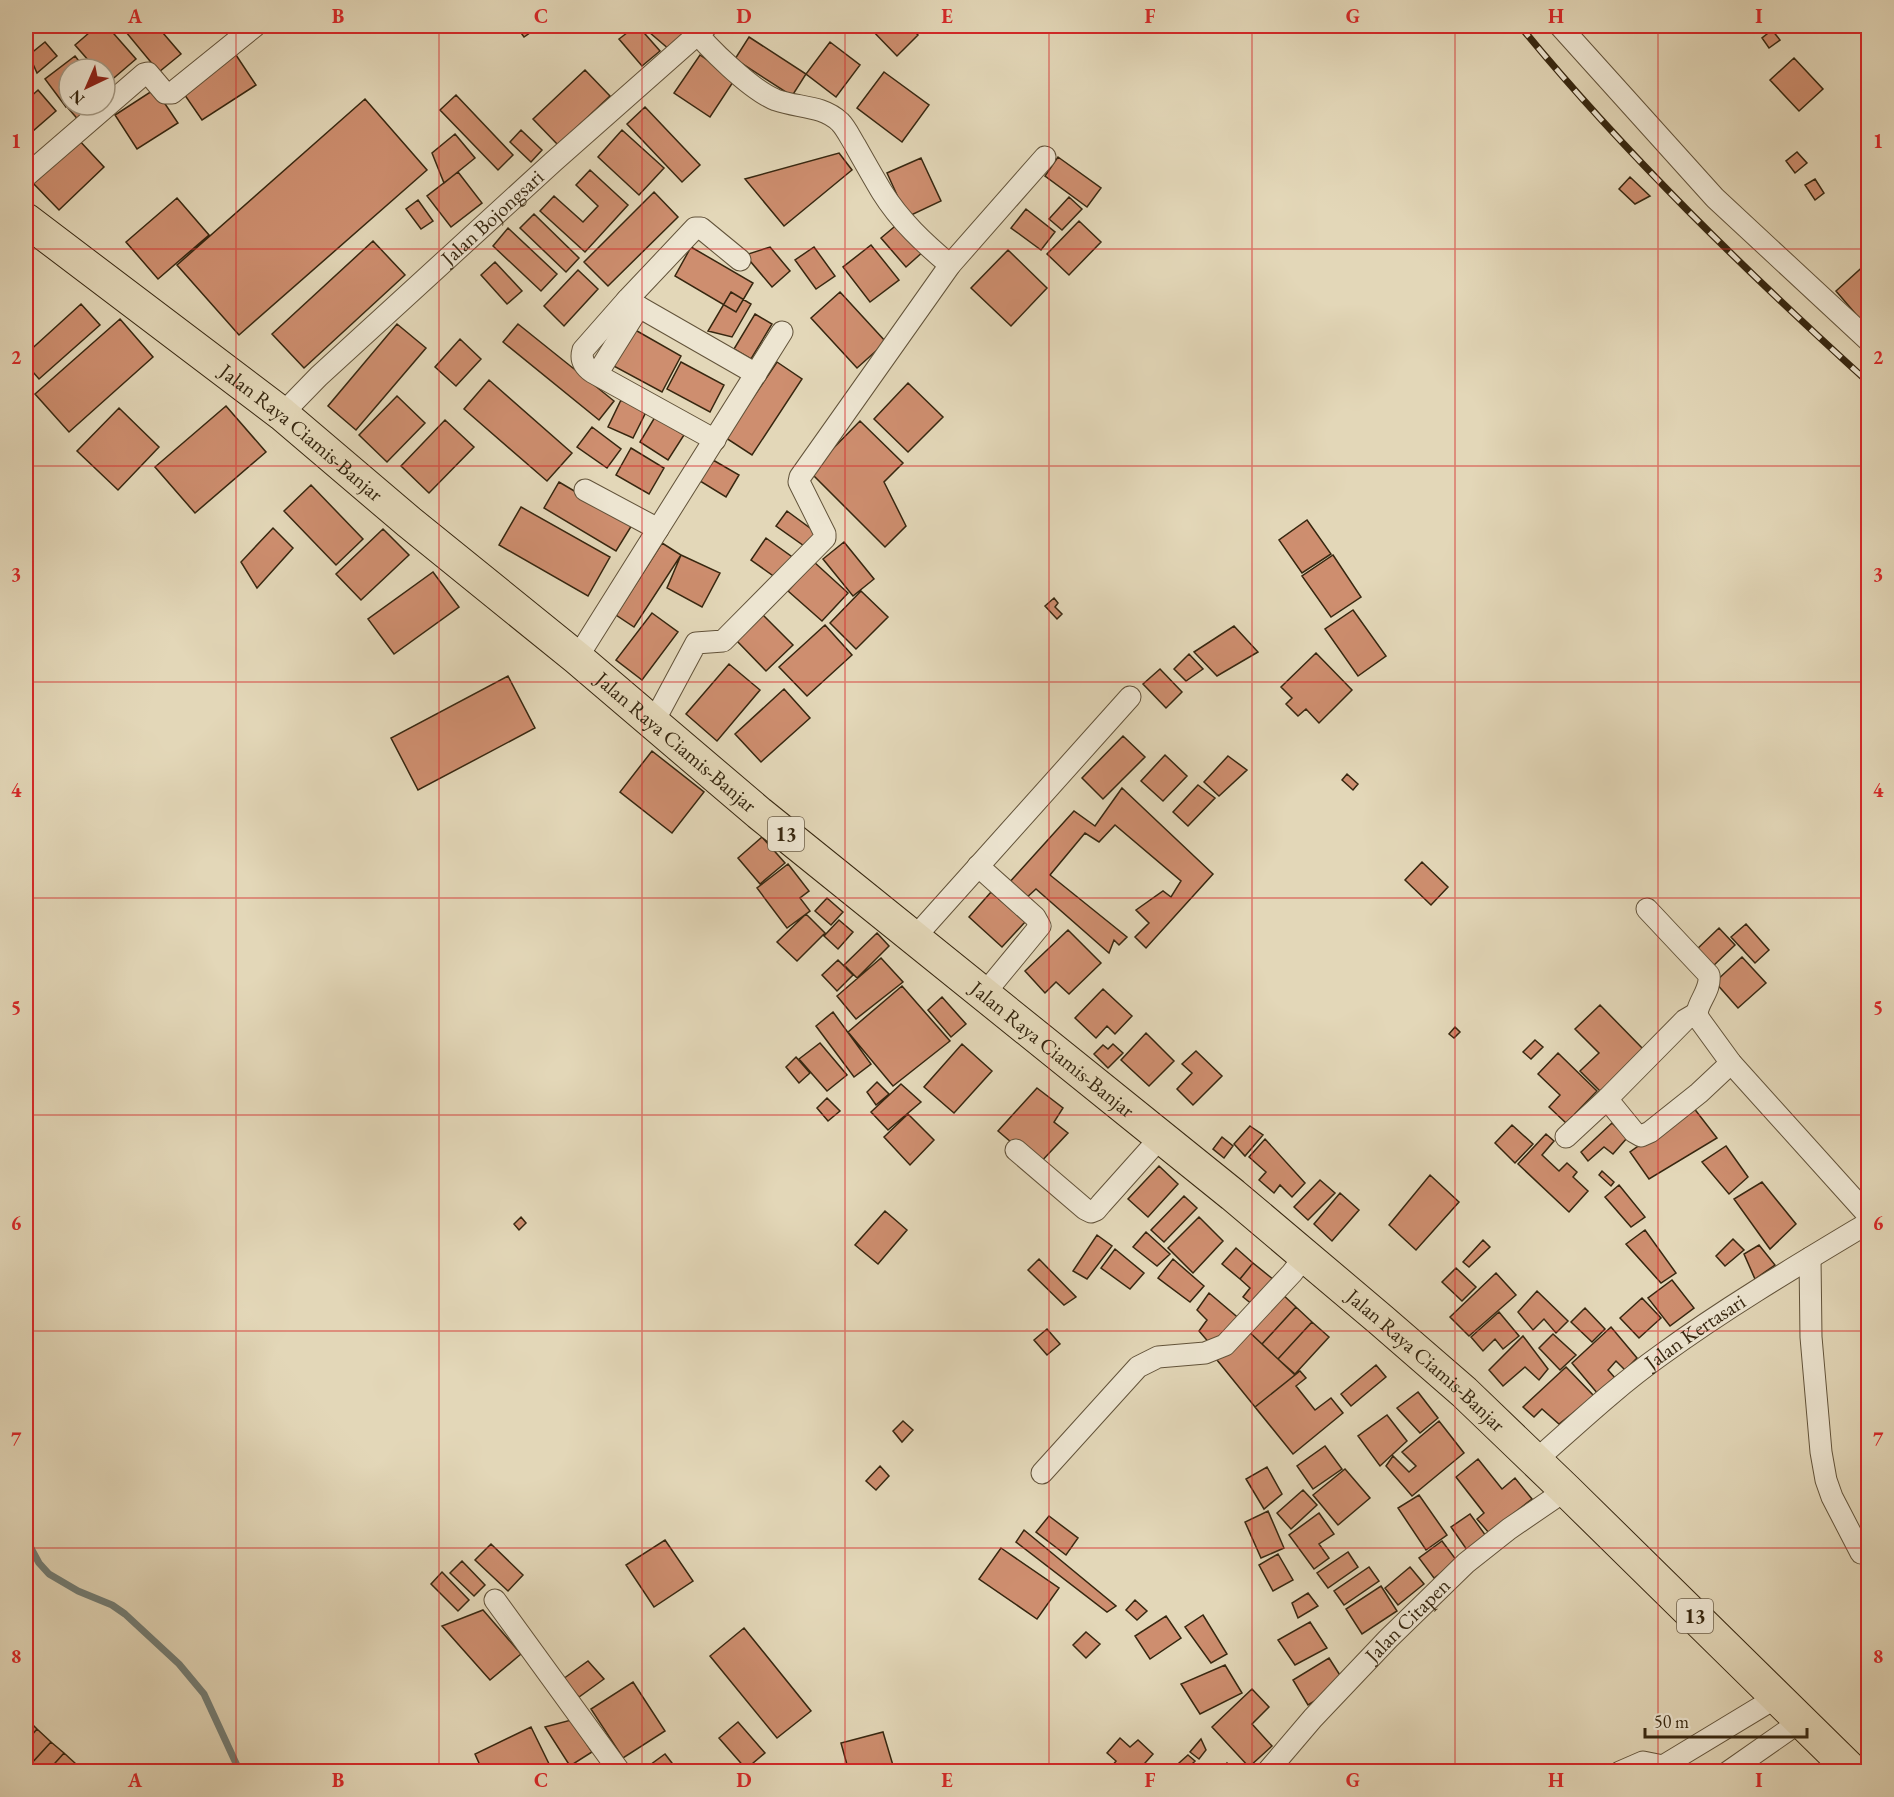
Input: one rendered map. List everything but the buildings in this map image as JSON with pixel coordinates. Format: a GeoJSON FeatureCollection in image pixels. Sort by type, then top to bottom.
{"type":"FeatureCollection","features":[{"type":"Feature","properties":{"kind":"highway","name":"Jalan Raya Ciamis-Banjar"},"geometry":{"type":"LineString","coordinates":[[26,220],[282,414],[409,522],[577,658],[759,813],[915,937],[1305,1256],[1464,1392],[1535,1461]]}},
{"type":"Feature","properties":{"kind":"highway","name":"13"},"geometry":{"type":"LineString","coordinates":[[1535,1461],[1853,1772]]}},
{"type":"Feature","properties":{"kind":"street"},"geometry":{"type":"LineString","coordinates":[[26,176],[144,74],[147,73],[165,93],[172,93],[255,26]]}},
{"type":"Feature","properties":{"kind":"street"},"geometry":{"type":"LineString","coordinates":[[1560,26],[1715,198],[1869,340]]}},
{"type":"Feature","properties":{"kind":"street"},"geometry":{"type":"LineString","coordinates":[[698,28],[744,80],[760,91],[773,99],[789,104],[820,109],[839,121],[884,195],[910,228],[950,266]]}},
{"type":"Feature","properties":{"kind":"street","name":"Jalan Bojongsari"},"geometry":{"type":"LineString","coordinates":[[282,414],[320,376],[698,28]]}},
{"type":"Feature","properties":{"kind":"street"},"geometry":{"type":"LineString","coordinates":[[653,723],[696,643],[723,642],[825,538],[799,482],[800,477],[950,266],[1045,158]]}},
{"type":"Feature","properties":{"kind":"street"},"geometry":{"type":"LineString","coordinates":[[715,440],[597,374],[633,304],[696,227],[701,228],[740,260]]}},
{"type":"Feature","properties":{"kind":"street"},"geometry":{"type":"LineString","coordinates":[[633,304],[756,374]]}},
{"type":"Feature","properties":{"kind":"street"},"geometry":{"type":"LineString","coordinates":[[577,658],[782,332]]}},
{"type":"Feature","properties":{"kind":"street"},"geometry":{"type":"LineString","coordinates":[[585,490],[658,529]]}},
{"type":"Feature","properties":{"kind":"street"},"geometry":{"type":"LineString","coordinates":[[915,937],[1130,697]]}},
{"type":"Feature","properties":{"kind":"street"},"geometry":{"type":"LineString","coordinates":[[978,866],[1035,917],[1040,926],[984,994]]}},
{"type":"Feature","properties":{"kind":"street"},"geometry":{"type":"LineString","coordinates":[[1647,909],[1709,975],[1710,982],[1697,1013],[1731,1064],[1869,1215]]}},
{"type":"Feature","properties":{"kind":"street"},"geometry":{"type":"LineString","coordinates":[[1566,1137],[1685,1020],[1697,1013]]}},
{"type":"Feature","properties":{"kind":"street"},"geometry":{"type":"LineString","coordinates":[[1607,1099],[1634,1132],[1643,1135],[1650,1132],[1699,1093],[1731,1064]]}},
{"type":"Feature","properties":{"kind":"street"},"geometry":{"type":"LineString","coordinates":[[1016,1150],[1090,1212],[1096,1210],[1161,1137]]}},
{"type":"Feature","properties":{"kind":"street","name":"Jalan Kertasari"},"geometry":{"type":"LineString","coordinates":[[1535,1461],[1601,1401],[1659,1356],[1715,1317],[1869,1223]]}},
{"type":"Feature","properties":{"kind":"street"},"geometry":{"type":"LineString","coordinates":[[1042,1473],[1138,1367],[1158,1357],[1205,1353],[1225,1345],[1305,1256]]}},
{"type":"Feature","properties":{"kind":"street"},"geometry":{"type":"LineString","coordinates":[[1810,1258],[1811,1337],[1821,1452],[1832,1497],[1862,1553],[1869,1550]]}},
{"type":"Feature","properties":{"kind":"street","name":"Jalan Citapen"},"geometry":{"type":"LineString","coordinates":[[1267,1772],[1313,1718],[1366,1662],[1466,1563],[1509,1529],[1566,1490]]}},
{"type":"Feature","properties":{"kind":"street"},"geometry":{"type":"LineString","coordinates":[[495,1600],[620,1772]]}},
{"type":"Feature","properties":{"kind":"street"},"geometry":{"type":"LineString","coordinates":[[1620,1772],[1644,1762],[1663,1766],[1777,1697]]}},
{"type":"Feature","properties":{"kind":"street"},"geometry":{"type":"LineString","coordinates":[[1728,1772],[1801,1721]]}},
{"type":"Feature","properties":{"kind":"waterway"},"geometry":{"type":"LineString","coordinates":[[26,1539],[39,1563],[49,1574],[78,1591],[112,1605],[125,1614],[179,1664],[204,1694],[240,1772]]}},
{"type":"Feature","properties":{"kind":"railway"},"geometry":{"type":"LineString","coordinates":[[1520,26],[1601,120],[1687,210],[1868,382]]}}]}
